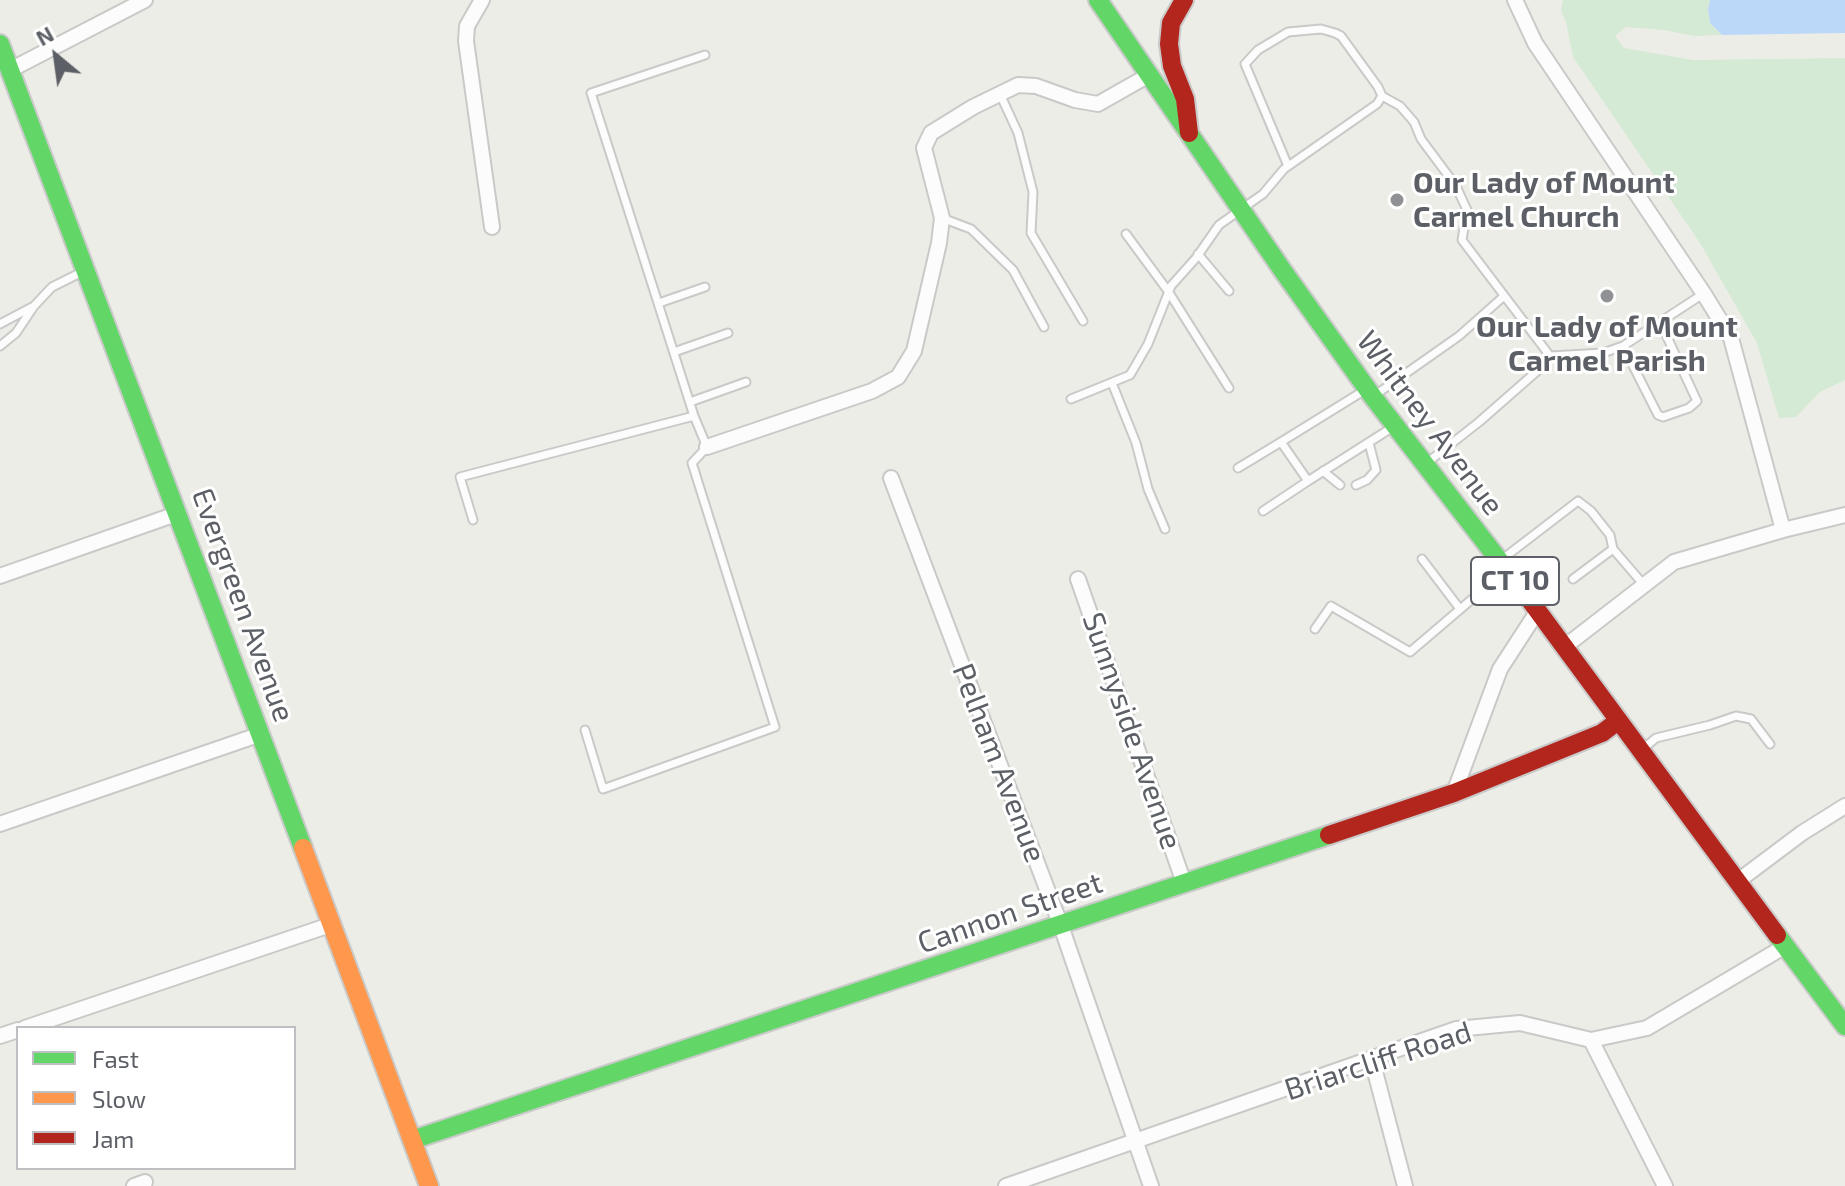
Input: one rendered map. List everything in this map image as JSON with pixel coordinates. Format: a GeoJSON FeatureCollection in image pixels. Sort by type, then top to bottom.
{"type":"FeatureCollection","features":[{"type":"Feature","properties":{"kind":"main road","name":"Whitney Avenue"},"geometry":{"type":"LineString","coordinates":[[1098,0],[1370,393],[1504,565],[1845,1026]]}},
{"type":"Feature","properties":{"kind":"main road"},"geometry":{"type":"LineString","coordinates":[[1184,0],[1171,23],[1169,44],[1172,66],[1185,99],[1189,133]]}},
{"type":"Feature","properties":{"kind":"main road","name":"Evergreen Avenue"},"geometry":{"type":"LineString","coordinates":[[0,44],[179,513],[429,1186]]}},
{"type":"Feature","properties":{"kind":"main road","name":"Cannon Street"},"geometry":{"type":"LineString","coordinates":[[412,1140],[1454,793],[1602,733],[1618,721]]}},
{"type":"Feature","properties":{"kind":"street"},"geometry":{"type":"LineString","coordinates":[[10,70],[145,0]]}},
{"type":"Feature","properties":{"kind":"street"},"geometry":{"type":"LineString","coordinates":[[482,0],[467,26],[466,41],[492,227]]}},
{"type":"Feature","properties":{"kind":"street"},"geometry":{"type":"LineString","coordinates":[[1515,0],[1535,43],[1731,338],[1783,530]]}},
{"type":"Feature","properties":{"kind":"street"},"geometry":{"type":"LineString","coordinates":[[707,447],[872,391],[898,377],[914,351],[939,243],[942,218],[925,156],[926,140],[937,128],[1018,85],[1036,86],[1075,100],[1098,104],[1149,75]]}},
{"type":"Feature","properties":{"kind":"street","name":"Pelham Avenue"},"geometry":{"type":"LineString","coordinates":[[891,478],[1061,926],[1151,1186]]}},
{"type":"Feature","properties":{"kind":"street"},"geometry":{"type":"LineString","coordinates":[[0,576],[179,513]]}},
{"type":"Feature","properties":{"kind":"street"},"geometry":{"type":"LineString","coordinates":[[1563,648],[1674,562],[1845,515]]}},
{"type":"Feature","properties":{"kind":"street","name":"Sunnyside Avenue"},"geometry":{"type":"LineString","coordinates":[[1078,579],[1184,883]]}},
{"type":"Feature","properties":{"kind":"street"},"geometry":{"type":"LineString","coordinates":[[1454,793],[1500,669],[1537,612]]}},
{"type":"Feature","properties":{"kind":"street"},"geometry":{"type":"LineString","coordinates":[[0,824],[261,734]]}},
{"type":"Feature","properties":{"kind":"street"},"geometry":{"type":"LineString","coordinates":[[1738,881],[1802,833],[1845,806]]}},
{"type":"Feature","properties":{"kind":"street"},"geometry":{"type":"LineString","coordinates":[[31,1026],[330,925]]}},
{"type":"Feature","properties":{"kind":"street","name":"Briarcliff Road"},"geometry":{"type":"LineString","coordinates":[[1006,1186],[1456,1029],[1520,1023],[1591,1040],[1647,1028],[1787,945]]}},
{"type":"Feature","properties":{"kind":"street"},"geometry":{"type":"LineString","coordinates":[[1591,1040],[1665,1186]]}},
{"type":"Feature","properties":{"kind":"street"},"geometry":{"type":"LineString","coordinates":[[1372,1060],[1405,1186]]}},
{"type":"Feature","properties":{"kind":"lane"},"geometry":{"type":"LineString","coordinates":[[1288,166],[1245,64],[1258,50],[1288,32],[1321,29],[1335,33],[1341,36],[1382,96],[1400,106],[1414,122],[1421,139],[1456,186],[1467,210],[1462,240],[1550,356]]}},
{"type":"Feature","properties":{"kind":"lane"},"geometry":{"type":"LineString","coordinates":[[585,730],[603,789],[775,727],[692,463],[707,447],[694,416],[591,93],[705,55]]}},
{"type":"Feature","properties":{"kind":"lane"},"geometry":{"type":"LineString","coordinates":[[1000,92],[1018,133],[1033,192],[1031,233],[1083,321]]}},
{"type":"Feature","properties":{"kind":"lane"},"geometry":{"type":"LineString","coordinates":[[1071,399],[1130,375],[1148,344],[1168,291],[1219,225],[1263,194],[1288,166],[1377,104],[1382,96]]}},
{"type":"Feature","properties":{"kind":"lane"},"geometry":{"type":"LineString","coordinates":[[942,218],[971,229],[1013,270],[1044,327]]}},
{"type":"Feature","properties":{"kind":"lane"},"geometry":{"type":"LineString","coordinates":[[1126,234],[1168,291],[1229,388]]}},
{"type":"Feature","properties":{"kind":"lane"},"geometry":{"type":"LineString","coordinates":[[1198,254],[1229,291]]}},
{"type":"Feature","properties":{"kind":"lane"},"geometry":{"type":"LineString","coordinates":[[0,346],[16,333],[34,306],[52,287],[86,270]]}},
{"type":"Feature","properties":{"kind":"lane"},"geometry":{"type":"LineString","coordinates":[[659,303],[705,287]]}},
{"type":"Feature","properties":{"kind":"lane"},"geometry":{"type":"LineString","coordinates":[[1550,356],[1603,353],[1623,346],[1704,294]]}},
{"type":"Feature","properties":{"kind":"lane"},"geometry":{"type":"LineString","coordinates":[[1238,468],[1370,393],[1459,336],[1503,297]]}},
{"type":"Feature","properties":{"kind":"lane"},"geometry":{"type":"LineString","coordinates":[[0,324],[34,306]]}},
{"type":"Feature","properties":{"kind":"lane"},"geometry":{"type":"LineString","coordinates":[[1623,346],[1658,415],[1663,417],[1689,408],[1697,401],[1660,322]]}},
{"type":"Feature","properties":{"kind":"lane"},"geometry":{"type":"LineString","coordinates":[[674,352],[728,333]]}},
{"type":"Feature","properties":{"kind":"lane"},"geometry":{"type":"LineString","coordinates":[[1424,465],[1479,422],[1544,365],[1550,356]]}},
{"type":"Feature","properties":{"kind":"lane"},"geometry":{"type":"LineString","coordinates":[[690,402],[746,382]]}},
{"type":"Feature","properties":{"kind":"lane"},"geometry":{"type":"LineString","coordinates":[[1112,383],[1165,529]]}},
{"type":"Feature","properties":{"kind":"lane"},"geometry":{"type":"LineString","coordinates":[[473,520],[460,477],[694,416]]}},
{"type":"Feature","properties":{"kind":"lane"},"geometry":{"type":"LineString","coordinates":[[1263,511],[1395,426]]}},
{"type":"Feature","properties":{"kind":"lane"},"geometry":{"type":"LineString","coordinates":[[1281,442],[1308,481]]}},
{"type":"Feature","properties":{"kind":"lane"},"geometry":{"type":"LineString","coordinates":[[1356,485],[1367,480],[1376,470],[1369,443]]}},
{"type":"Feature","properties":{"kind":"lane"},"geometry":{"type":"LineString","coordinates":[[1323,471],[1340,485]]}},
{"type":"Feature","properties":{"kind":"lane"},"geometry":{"type":"LineString","coordinates":[[1315,629],[1331,606],[1410,652],[1578,501],[1591,511],[1610,535],[1613,549],[1645,585]]}},
{"type":"Feature","properties":{"kind":"lane"},"geometry":{"type":"LineString","coordinates":[[1573,579],[1613,549]]}},
{"type":"Feature","properties":{"kind":"lane"},"geometry":{"type":"LineString","coordinates":[[1422,559],[1460,609]]}},
{"type":"Feature","properties":{"kind":"lane"},"geometry":{"type":"LineString","coordinates":[[1640,751],[1656,738],[1736,716],[1751,719],[1770,744]]}},
{"type":"Feature","properties":{"kind":"green space"},"geometry":{"type":"Polygon","coordinates":[[[1563,0],[1710,0],[1710,23],[1722,35],[1694,36],[1626,27],[1615,36],[1624,48],[1693,60],[1845,58],[1845,380],[1820,392],[1796,417],[1779,418],[1757,343],[1700,243],[1573,57],[1561,11],[1563,0]]]}},
{"type":"Feature","properties":{"kind":"water"},"geometry":{"type":"Polygon","coordinates":[[[1710,0],[1845,0],[1845,33],[1722,35],[1710,23],[1710,0]]]}},
{"type":"Feature","properties":{"kind":"traffic: fast"},"geometry":{"type":"LineString","coordinates":[[1098,0],[1373,397],[1529,599]]}},
{"type":"Feature","properties":{"kind":"traffic: fast"},"geometry":{"type":"LineString","coordinates":[[0,44],[303,848]]}},
{"type":"Feature","properties":{"kind":"traffic: fast"},"geometry":{"type":"LineString","coordinates":[[412,1140],[1329,835]]}},
{"type":"Feature","properties":{"kind":"traffic: fast"},"geometry":{"type":"LineString","coordinates":[[1777,935],[1845,1026]]}},
{"type":"Feature","properties":{"kind":"traffic: slow"},"geometry":{"type":"LineString","coordinates":[[303,848],[429,1186]]}},
{"type":"Feature","properties":{"kind":"traffic: jam"},"geometry":{"type":"LineString","coordinates":[[1184,0],[1171,23],[1169,44],[1172,66],[1185,99],[1189,133]]}},
{"type":"Feature","properties":{"kind":"traffic: jam"},"geometry":{"type":"LineString","coordinates":[[1529,599],[1777,935]]}},
{"type":"Feature","properties":{"kind":"traffic: jam"},"geometry":{"type":"LineString","coordinates":[[1329,835],[1454,793],[1602,733],[1618,721]]}},
{"type":"Feature","properties":{"kind":"place","name":"Our Lady of Mount Carmel Church"},"geometry":{"type":"Point","coordinates":[1397,200]}},
{"type":"Feature","properties":{"kind":"place","name":"Our Lady of Mount Carmel Parish"},"geometry":{"type":"Point","coordinates":[1607,296]}}]}
